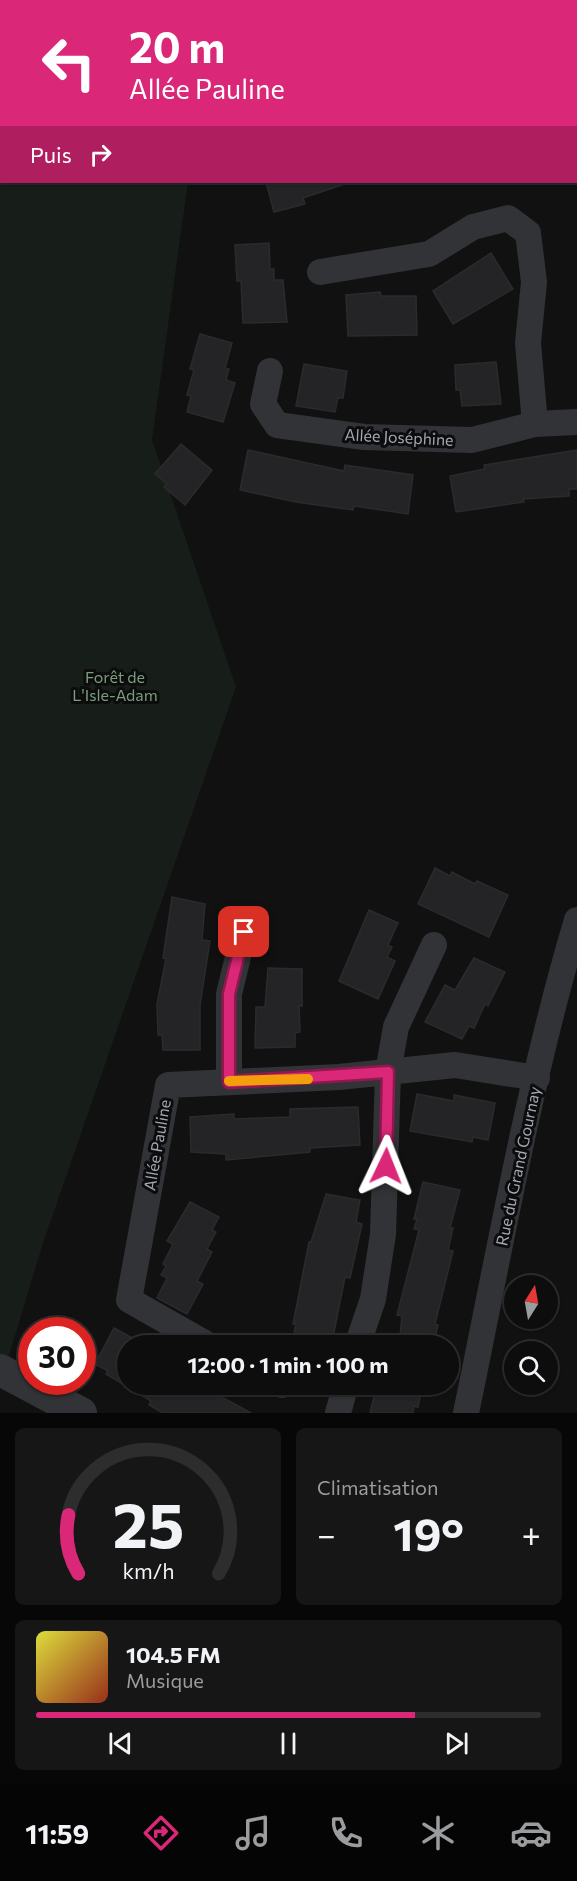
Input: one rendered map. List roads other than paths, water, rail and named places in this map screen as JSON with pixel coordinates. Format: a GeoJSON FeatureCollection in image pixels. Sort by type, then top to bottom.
{"type":"FeatureCollection","features":[{"type":"Feature","properties":{"kind":"street"},"geometry":{"type":"LineString","coordinates":[[320,272],[429,254],[473,227],[508,218],[528,233],[534,282],[528,343],[535,424]]}},
{"type":"Feature","properties":{"kind":"street","name":"Allée Joséphine"},"geometry":{"type":"LineString","coordinates":[[270,371],[263,404],[278,425],[364,437],[472,440],[535,424],[577,422]]}},
{"type":"Feature","properties":{"kind":"street","name":"Rue du Grand Gournay"},"geometry":{"type":"LineString","coordinates":[[466,1413],[537,1078],[560,978],[577,920]]}},
{"type":"Feature","properties":{"kind":"street"},"geometry":{"type":"LineString","coordinates":[[229,1082],[229,994],[244,932]]}},
{"type":"Feature","properties":{"kind":"street"},"geometry":{"type":"LineString","coordinates":[[361,1335],[373,1299],[383,1234],[388,1072],[396,1027],[434,945]]}},
{"type":"Feature","properties":{"kind":"street","name":"Allée Pauline"},"geometry":{"type":"LineString","coordinates":[[191,1335],[129,1300],[168,1085],[388,1072],[455,1065],[537,1078]]}},
{"type":"Feature","properties":{"kind":"street"},"geometry":{"type":"LineString","coordinates":[[0,1370],[81,1413]]}},
{"type":"Feature","properties":{"kind":"street"},"geometry":{"type":"LineString","coordinates":[[338,1413],[343,1395]]}},
{"type":"Feature","properties":{"kind":"park label","name":"Forêt de L'Isle-Adam"},"geometry":{"type":"Point","coordinates":[115,686]}}]}
